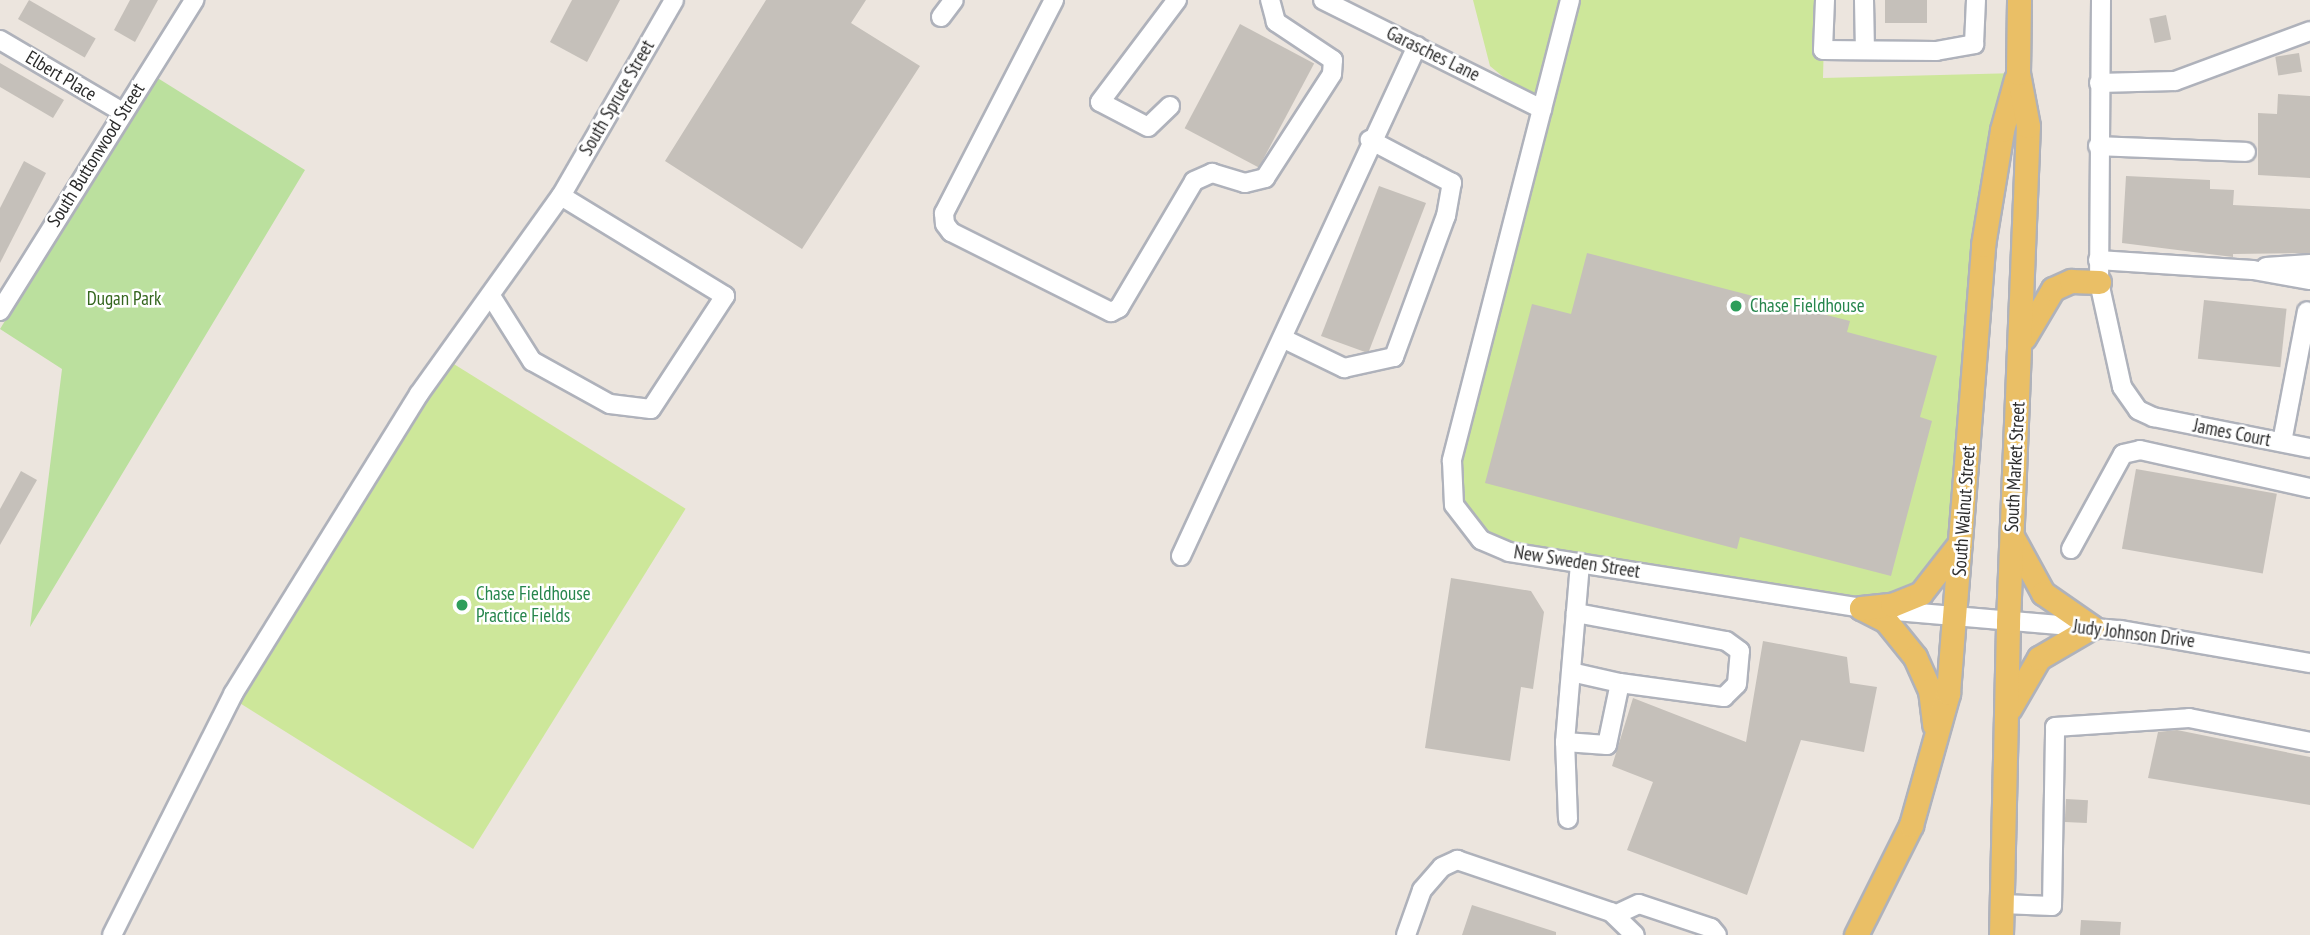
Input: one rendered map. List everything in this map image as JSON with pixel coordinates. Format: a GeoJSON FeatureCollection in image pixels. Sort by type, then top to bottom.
{"type":"FeatureCollection","features":[{"type":"Feature","properties":{"kind":"main road","name":"South Market Street"},"geometry":{"type":"LineString","coordinates":[[2001,935],[2008,622],[2028,126],[2018,73],[2019,0]]}},
{"type":"Feature","properties":{"kind":"main road","name":"South Walnut Street"},"geometry":{"type":"LineString","coordinates":[[1856,935],[1902,847],[1935,747],[1948,693],[1957,619],[1983,245],[2002,130],[2018,73]]}},
{"type":"Feature","properties":{"kind":"main road"},"geometry":{"type":"LineString","coordinates":[[2021,344],[2053,289],[2099,271]]}},
{"type":"Feature","properties":{"kind":"main road"},"geometry":{"type":"LineString","coordinates":[[2007,713],[2039,658],[2092,627],[2043,593],[2012,537]]}},
{"type":"Feature","properties":{"kind":"main road"},"geometry":{"type":"LineString","coordinates":[[1861,608],[1892,605],[1921,593],[1962,540]]}},
{"type":"Feature","properties":{"kind":"main road"},"geometry":{"type":"LineString","coordinates":[[1861,608],[1896,631],[1925,672],[1935,747]]}},
{"type":"Feature","properties":{"kind":"street","name":"South Buttonwood Street"},"geometry":{"type":"LineString","coordinates":[[0,311],[194,0]]}},
{"type":"Feature","properties":{"kind":"street","name":"South Spruce Street"},"geometry":{"type":"LineString","coordinates":[[112,935],[233,694],[469,321],[491,296],[561,196],[674,0]]}},
{"type":"Feature","properties":{"kind":"street"},"geometry":{"type":"LineString","coordinates":[[941,17],[954,0]]}},
{"type":"Feature","properties":{"kind":"street"},"geometry":{"type":"LineString","coordinates":[[1054,0],[944,213],[945,224],[951,232],[1111,312],[1119,308],[1194,181],[1212,173],[1245,183],[1265,178],[1332,74],[1333,60],[1276,22],[1270,0]]}},
{"type":"Feature","properties":{"kind":"street"},"geometry":{"type":"LineString","coordinates":[[1170,106],[1148,127],[1100,102],[1177,0]]}},
{"type":"Feature","properties":{"kind":"street","name":"Garasches Lane"},"geometry":{"type":"LineString","coordinates":[[1323,0],[1542,109]]}},
{"type":"Feature","properties":{"kind":"street"},"geometry":{"type":"LineString","coordinates":[[1542,109],[1570,0]]}},
{"type":"Feature","properties":{"kind":"street"},"geometry":{"type":"LineString","coordinates":[[1825,0],[1824,50],[1936,51],[1974,44],[1976,0]]}},
{"type":"Feature","properties":{"kind":"street"},"geometry":{"type":"LineString","coordinates":[[1864,0],[1865,50]]}},
{"type":"Feature","properties":{"kind":"street"},"geometry":{"type":"LineString","coordinates":[[2101,0],[2099,271],[2252,270],[2310,264]]}},
{"type":"Feature","properties":{"kind":"street"},"geometry":{"type":"LineString","coordinates":[[2099,83],[2175,81],[2310,31]]}},
{"type":"Feature","properties":{"kind":"street","name":"Elbert Place"},"geometry":{"type":"LineString","coordinates":[[0,40],[122,112]]}},
{"type":"Feature","properties":{"kind":"street"},"geometry":{"type":"LineString","coordinates":[[1181,556],[1284,339],[1370,140],[1417,46]]}},
{"type":"Feature","properties":{"kind":"street","name":"New Sweden Street"},"geometry":{"type":"LineString","coordinates":[[1542,109],[1456,446],[1452,492],[1461,518],[1481,540],[1509,552],[1861,608],[1957,619]]}},
{"type":"Feature","properties":{"kind":"street"},"geometry":{"type":"LineString","coordinates":[[1284,339],[1344,368],[1394,357],[1446,216],[1452,183],[1370,140]]}},
{"type":"Feature","properties":{"kind":"street"},"geometry":{"type":"LineString","coordinates":[[2098,146],[2246,152]]}},
{"type":"Feature","properties":{"kind":"street"},"geometry":{"type":"LineString","coordinates":[[491,296],[532,361],[610,404],[651,410],[725,296],[561,196]]}},
{"type":"Feature","properties":{"kind":"street"},"geometry":{"type":"LineString","coordinates":[[2252,270],[2310,279]]}},
{"type":"Feature","properties":{"kind":"street","name":"James Court"},"geometry":{"type":"LineString","coordinates":[[2099,271],[2122,387],[2138,410],[2153,417],[2310,448]]}},
{"type":"Feature","properties":{"kind":"street"},"geometry":{"type":"LineString","coordinates":[[2282,442],[2308,310]]}},
{"type":"Feature","properties":{"kind":"street"},"geometry":{"type":"LineString","coordinates":[[2071,549],[2123,454],[2140,450],[2310,488]]}},
{"type":"Feature","properties":{"kind":"street"},"geometry":{"type":"LineString","coordinates":[[1567,819],[1565,742],[1580,563]]}},
{"type":"Feature","properties":{"kind":"street"},"geometry":{"type":"LineString","coordinates":[[1571,672],[1620,683],[1724,697],[1737,684],[1740,652],[1726,641],[1576,612]]}},
{"type":"Feature","properties":{"kind":"street","name":"Judy Johnson Drive"},"geometry":{"type":"LineString","coordinates":[[1957,619],[2092,627],[2310,663]]}},
{"type":"Feature","properties":{"kind":"street"},"geometry":{"type":"LineString","coordinates":[[1565,742],[1607,745],[1620,683]]}},
{"type":"Feature","properties":{"kind":"street"},"geometry":{"type":"LineString","coordinates":[[2002,904],[2052,906],[2055,727],[2189,718],[2310,742]]}},
{"type":"Feature","properties":{"kind":"street"},"geometry":{"type":"LineString","coordinates":[[1406,935],[1422,890],[1442,867],[1457,860],[1615,915],[1635,935]]}},
{"type":"Feature","properties":{"kind":"street"},"geometry":{"type":"LineString","coordinates":[[1615,915],[1639,904],[1711,928],[1717,935]]}},
{"type":"Feature","properties":{"kind":"green space","name":"Chase Fieldhouse"},"geometry":{"type":"Polygon","coordinates":[[[1473,0],[1825,0],[1823,78],[2018,73],[1988,213],[1962,540],[1892,605],[1494,547],[1452,492],[1542,109],[1490,66],[1473,0]]]}},
{"type":"Feature","properties":{"kind":"green space","name":"Dugan Park"},"geometry":{"type":"Polygon","coordinates":[[[156,77],[305,170],[30,627],[62,369],[0,329],[156,77]]]}},
{"type":"Feature","properties":{"kind":"green space","name":"Chase Fieldhouse Practice Fields"},"geometry":{"type":"Polygon","coordinates":[[[449,361],[686,509],[473,849],[237,701],[449,361]]]}},
{"type":"Feature","properties":{"kind":"building"},"geometry":{"type":"Polygon","coordinates":[[[29,0],[96,38],[85,58],[18,19],[29,0]]]}},
{"type":"Feature","properties":{"kind":"building"},"geometry":{"type":"Polygon","coordinates":[[[130,0],[158,0],[135,42],[114,30],[130,0]]]}},
{"type":"Feature","properties":{"kind":"building"},"geometry":{"type":"Polygon","coordinates":[[[572,0],[620,0],[587,62],[550,42],[572,0]]]}},
{"type":"Feature","properties":{"kind":"building"},"geometry":{"type":"Polygon","coordinates":[[[766,0],[866,0],[851,23],[920,66],[802,249],[665,161],[766,0]]]}},
{"type":"Feature","properties":{"kind":"building"},"geometry":{"type":"Polygon","coordinates":[[[1885,0],[1927,0],[1927,23],[1885,23],[1885,0]]]}},
{"type":"Feature","properties":{"kind":"building"},"geometry":{"type":"Polygon","coordinates":[[[2166,15],[2171,39],[2155,43],[2149,19],[2166,15]]]}},
{"type":"Feature","properties":{"kind":"building"},"geometry":{"type":"Polygon","coordinates":[[[1240,24],[1314,63],[1259,168],[1185,128],[1240,24]]]}},
{"type":"Feature","properties":{"kind":"building"},"geometry":{"type":"Polygon","coordinates":[[[2299,53],[2302,72],[2278,76],[2275,57],[2299,53]]]}},
{"type":"Feature","properties":{"kind":"building"},"geometry":{"type":"Polygon","coordinates":[[[0,63],[64,100],[53,118],[0,87],[0,63]]]}},
{"type":"Feature","properties":{"kind":"building"},"geometry":{"type":"Polygon","coordinates":[[[2278,94],[2310,96],[2310,178],[2258,175],[2258,113],[2277,114],[2278,94]]]}},
{"type":"Feature","properties":{"kind":"building"},"geometry":{"type":"Polygon","coordinates":[[[24,161],[46,173],[0,263],[0,208],[24,161]]]}},
{"type":"Feature","properties":{"kind":"building"},"geometry":{"type":"Polygon","coordinates":[[[2126,176],[2210,180],[2210,189],[2234,190],[2233,205],[2310,209],[2310,253],[2233,254],[2233,257],[2122,243],[2126,176]]]}},
{"type":"Feature","properties":{"kind":"building"},"geometry":{"type":"Polygon","coordinates":[[[1379,186],[1426,203],[1369,351],[1365,352],[1321,336],[1379,186]]]}},
{"type":"Feature","properties":{"kind":"building"},"geometry":{"type":"Polygon","coordinates":[[[1587,253],[1850,321],[1847,332],[1937,356],[1920,417],[1932,421],[1891,576],[1740,537],[1737,549],[1485,483],[1532,304],[1571,314],[1587,253]]]}},
{"type":"Feature","properties":{"kind":"building"},"geometry":{"type":"Polygon","coordinates":[[[2204,300],[2287,309],[2280,367],[2198,359],[2204,300]]]}},
{"type":"Feature","properties":{"kind":"building"},"geometry":{"type":"Polygon","coordinates":[[[2136,469],[2277,494],[2263,574],[2122,549],[2136,469]]]}},
{"type":"Feature","properties":{"kind":"building"},"geometry":{"type":"Polygon","coordinates":[[[21,471],[37,480],[0,545],[0,509],[21,471]]]}},
{"type":"Feature","properties":{"kind":"building"},"geometry":{"type":"Polygon","coordinates":[[[1451,578],[1531,591],[1544,612],[1533,689],[1521,687],[1510,761],[1425,748],[1451,578]]]}},
{"type":"Feature","properties":{"kind":"building"},"geometry":{"type":"Polygon","coordinates":[[[1763,641],[1847,657],[1850,683],[1877,687],[1864,752],[1801,740],[1747,895],[1627,850],[1653,782],[1612,766],[1633,698],[1746,742],[1763,641]]]}},
{"type":"Feature","properties":{"kind":"building"},"geometry":{"type":"Polygon","coordinates":[[[2177,730],[2310,757],[2310,805],[2148,778],[2158,732],[2177,730]]]}},
{"type":"Feature","properties":{"kind":"building"},"geometry":{"type":"Polygon","coordinates":[[[2066,799],[2088,800],[2087,823],[2065,822],[2066,799]]]}},
{"type":"Feature","properties":{"kind":"building"},"geometry":{"type":"Polygon","coordinates":[[[1472,905],[1556,932],[1556,935],[1462,935],[1472,905]]]}},
{"type":"Feature","properties":{"kind":"building"},"geometry":{"type":"Polygon","coordinates":[[[2081,920],[2121,922],[2120,935],[2080,935],[2081,920]]]}},
{"type":"Feature","properties":{"kind":"place","name":"Chase Fieldhouse"},"geometry":{"type":"Point","coordinates":[1736,306]}},
{"type":"Feature","properties":{"kind":"place","name":"Chase Fieldhouse Practice Fields"},"geometry":{"type":"Point","coordinates":[462,605]}}]}
